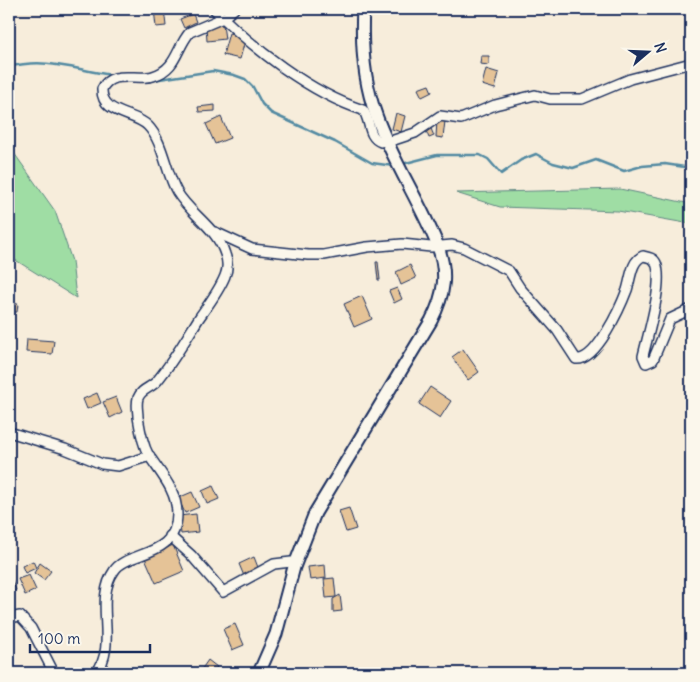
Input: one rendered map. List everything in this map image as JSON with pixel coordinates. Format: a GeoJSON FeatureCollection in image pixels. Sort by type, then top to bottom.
{"type":"FeatureCollection","features":[{"type":"Feature","properties":{"kind":"street"},"geometry":{"type":"LineString","coordinates":[[214,9],[269,56],[329,97],[363,110],[376,140],[388,141],[415,132],[440,116],[461,119],[495,105],[535,95],[550,98],[582,99],[630,78],[691,63]]}},
{"type":"Feature","properties":{"kind":"street"},"geometry":{"type":"LineString","coordinates":[[234,9],[223,18],[190,32],[174,62],[160,74],[144,78],[124,76],[115,78],[104,86],[102,93],[105,101],[111,108],[138,118],[151,129],[176,191],[192,213],[212,231],[252,249],[308,255],[324,256],[374,246],[436,242],[464,248],[509,271],[520,288],[557,330],[576,359],[587,356],[606,332],[621,305],[635,262],[643,256],[653,259],[656,264],[657,298],[643,356],[646,363],[653,360],[670,319],[691,309]]}},
{"type":"Feature","properties":{"kind":"street"},"geometry":{"type":"LineString","coordinates":[[259,673],[276,634],[294,567],[316,513],[439,306],[445,280],[444,266],[436,242],[376,115],[368,89],[362,28],[363,9]]}},
{"type":"Feature","properties":{"kind":"street"},"geometry":{"type":"LineString","coordinates":[[96,673],[105,658],[107,595],[112,573],[122,564],[154,551],[170,536],[177,516],[175,500],[143,440],[138,400],[141,392],[157,381],[220,287],[225,276],[228,265],[225,254],[212,231]]}},
{"type":"Feature","properties":{"kind":"street"},"geometry":{"type":"LineString","coordinates":[[9,432],[65,449],[102,464],[118,466],[150,456]]}},
{"type":"Feature","properties":{"kind":"street"},"geometry":{"type":"LineString","coordinates":[[170,536],[191,555],[224,592],[274,564],[291,562]]}},
{"type":"Feature","properties":{"kind":"street"},"geometry":{"type":"LineString","coordinates":[[9,618],[20,616],[31,628],[54,673]]}},
{"type":"Feature","properties":{"kind":"green space"},"geometry":{"type":"Polygon","coordinates":[[[9,146],[55,211],[72,261],[76,298],[9,256],[9,146]]]}},
{"type":"Feature","properties":{"kind":"green space"},"geometry":{"type":"Polygon","coordinates":[[[620,189],[691,204],[691,224],[618,211],[500,207],[456,193],[620,189]]]}},
{"type":"Feature","properties":{"kind":"building"},"geometry":{"type":"Polygon","coordinates":[[[154,9],[164,9],[166,26],[156,27],[154,9]]]}},
{"type":"Feature","properties":{"kind":"building"},"geometry":{"type":"Polygon","coordinates":[[[193,14],[196,22],[184,28],[180,19],[193,14]]]}},
{"type":"Feature","properties":{"kind":"building"},"geometry":{"type":"Polygon","coordinates":[[[223,25],[225,39],[207,41],[206,27],[223,25]]]}},
{"type":"Feature","properties":{"kind":"building"},"geometry":{"type":"Polygon","coordinates":[[[229,33],[246,37],[240,59],[223,55],[229,33]]]}},
{"type":"Feature","properties":{"kind":"building"},"geometry":{"type":"Polygon","coordinates":[[[481,56],[489,56],[489,65],[480,64],[481,56]]]}},
{"type":"Feature","properties":{"kind":"building"},"geometry":{"type":"Polygon","coordinates":[[[486,69],[499,73],[495,89],[482,85],[486,69]]]}},
{"type":"Feature","properties":{"kind":"building"},"geometry":{"type":"Polygon","coordinates":[[[429,85],[432,92],[422,97],[418,89],[429,85]]]}},
{"type":"Feature","properties":{"kind":"building"},"geometry":{"type":"Polygon","coordinates":[[[215,105],[215,111],[199,112],[198,107],[215,105]]]}},
{"type":"Feature","properties":{"kind":"building"},"geometry":{"type":"Polygon","coordinates":[[[396,113],[405,116],[401,132],[392,129],[396,113]]]}},
{"type":"Feature","properties":{"kind":"building"},"geometry":{"type":"Polygon","coordinates":[[[221,117],[230,138],[215,144],[206,124],[221,117]]]}},
{"type":"Feature","properties":{"kind":"building"},"geometry":{"type":"Polygon","coordinates":[[[437,120],[445,121],[443,138],[436,137],[437,120]]]}},
{"type":"Feature","properties":{"kind":"building"},"geometry":{"type":"Polygon","coordinates":[[[429,124],[434,136],[429,138],[424,126],[429,124]]]}},
{"type":"Feature","properties":{"kind":"building"},"geometry":{"type":"Polygon","coordinates":[[[376,262],[378,262],[380,280],[378,280],[376,262]]]}},
{"type":"Feature","properties":{"kind":"building"},"geometry":{"type":"Polygon","coordinates":[[[410,265],[416,278],[401,285],[396,272],[410,265]]]}},
{"type":"Feature","properties":{"kind":"building"},"geometry":{"type":"Polygon","coordinates":[[[397,288],[402,299],[394,303],[389,291],[397,288]]]}},
{"type":"Feature","properties":{"kind":"building"},"geometry":{"type":"Polygon","coordinates":[[[362,296],[372,319],[354,327],[344,304],[362,296]]]}},
{"type":"Feature","properties":{"kind":"building"},"geometry":{"type":"Polygon","coordinates":[[[9,303],[18,304],[17,312],[9,312],[9,303]]]}},
{"type":"Feature","properties":{"kind":"building"},"geometry":{"type":"Polygon","coordinates":[[[27,339],[54,341],[52,354],[26,352],[27,339]]]}},
{"type":"Feature","properties":{"kind":"building"},"geometry":{"type":"Polygon","coordinates":[[[463,349],[479,372],[468,380],[452,357],[463,349]]]}},
{"type":"Feature","properties":{"kind":"building"},"geometry":{"type":"Polygon","coordinates":[[[430,387],[451,401],[440,418],[419,404],[430,387]]]}},
{"type":"Feature","properties":{"kind":"building"},"geometry":{"type":"Polygon","coordinates":[[[97,393],[101,403],[87,409],[83,399],[97,393]]]}},
{"type":"Feature","properties":{"kind":"building"},"geometry":{"type":"Polygon","coordinates":[[[116,397],[122,412],[110,418],[103,402],[116,397]]]}},
{"type":"Feature","properties":{"kind":"building"},"geometry":{"type":"Polygon","coordinates":[[[213,486],[219,499],[207,504],[202,491],[213,486]]]}},
{"type":"Feature","properties":{"kind":"building"},"geometry":{"type":"Polygon","coordinates":[[[192,492],[199,507],[185,513],[178,498],[192,492]]]}},
{"type":"Feature","properties":{"kind":"building"},"geometry":{"type":"Polygon","coordinates":[[[349,508],[356,529],[346,532],[339,511],[349,508]]]}},
{"type":"Feature","properties":{"kind":"building"},"geometry":{"type":"Polygon","coordinates":[[[196,514],[198,532],[181,534],[179,516],[196,514]]]}},
{"type":"Feature","properties":{"kind":"building"},"geometry":{"type":"Polygon","coordinates":[[[173,545],[184,571],[156,583],[145,558],[173,545]]]}},
{"type":"Feature","properties":{"kind":"building"},"geometry":{"type":"Polygon","coordinates":[[[254,557],[259,570],[244,576],[239,564],[254,557]]]}},
{"type":"Feature","properties":{"kind":"building"},"geometry":{"type":"Polygon","coordinates":[[[33,561],[36,568],[25,573],[22,566],[33,561]]]}},
{"type":"Feature","properties":{"kind":"building"},"geometry":{"type":"Polygon","coordinates":[[[40,563],[51,571],[44,580],[34,573],[40,563]]]}},
{"type":"Feature","properties":{"kind":"building"},"geometry":{"type":"Polygon","coordinates":[[[325,565],[326,578],[310,580],[308,567],[325,565]]]}},
{"type":"Feature","properties":{"kind":"building"},"geometry":{"type":"Polygon","coordinates":[[[9,574],[16,590],[9,593],[9,574]]]}},
{"type":"Feature","properties":{"kind":"building"},"geometry":{"type":"Polygon","coordinates":[[[29,575],[36,590],[25,595],[18,579],[29,575]]]}},
{"type":"Feature","properties":{"kind":"building"},"geometry":{"type":"Polygon","coordinates":[[[334,578],[336,597],[326,598],[324,579],[334,578]]]}},
{"type":"Feature","properties":{"kind":"building"},"geometry":{"type":"Polygon","coordinates":[[[340,595],[342,611],[333,612],[333,599],[340,595]]]}},
{"type":"Feature","properties":{"kind":"building"},"geometry":{"type":"Polygon","coordinates":[[[235,624],[244,645],[232,650],[223,629],[235,624]]]}},
{"type":"Feature","properties":{"kind":"building"},"geometry":{"type":"Polygon","coordinates":[[[208,660],[217,667],[212,673],[199,673],[208,660]]]}},
{"type":"Feature","properties":{"kind":"waterway"},"geometry":{"type":"LineString","coordinates":[[9,67],[36,63],[61,65],[113,75]]}},
{"type":"Feature","properties":{"kind":"waterway"},"geometry":{"type":"LineString","coordinates":[[153,80],[213,71],[234,75],[245,79],[253,87],[262,104],[271,113],[335,142],[372,163],[394,166]]}},
{"type":"Feature","properties":{"kind":"waterway"},"geometry":{"type":"LineString","coordinates":[[402,164],[437,155],[480,155],[488,159],[501,174],[521,160],[536,154],[553,163],[573,168],[596,160],[624,171],[642,166],[665,164],[691,168]]}}]}
